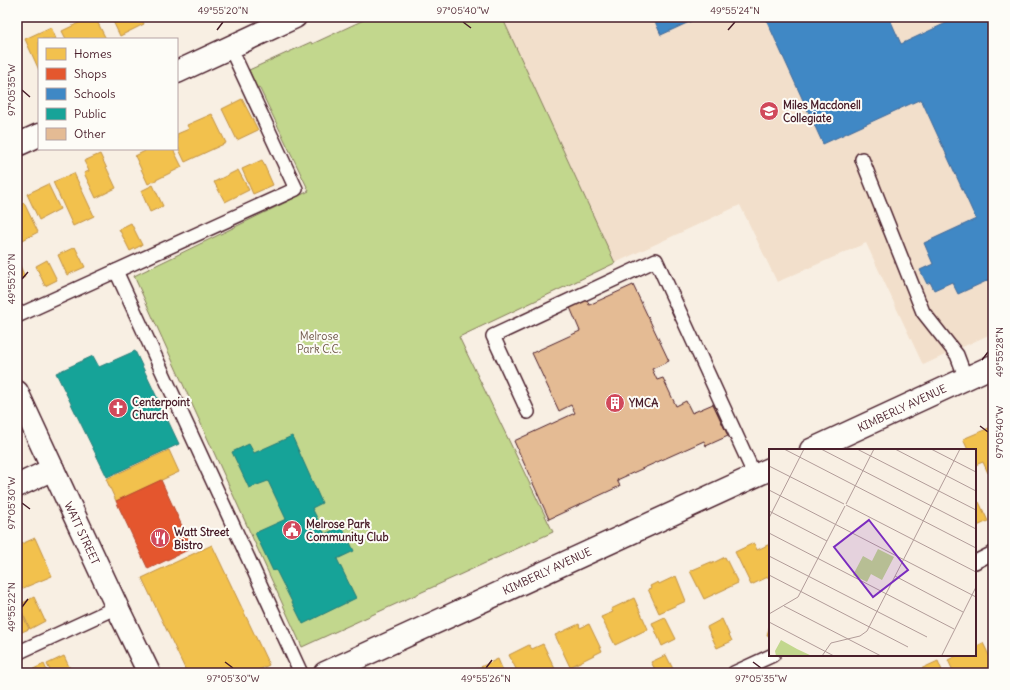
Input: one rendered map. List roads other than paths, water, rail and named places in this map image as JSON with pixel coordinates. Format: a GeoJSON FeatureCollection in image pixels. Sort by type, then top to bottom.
{"type":"FeatureCollection","features":[{"type":"Feature","properties":{"kind":"street"},"geometry":{"type":"LineString","coordinates":[[178,72],[295,17]]}},
{"type":"Feature","properties":{"kind":"street"},"geometry":{"type":"LineString","coordinates":[[17,145],[38,135]]}},
{"type":"Feature","properties":{"kind":"street","name":"KIMBERLY AVENUE"},"geometry":{"type":"LineString","coordinates":[[813,449],[993,366]]}},
{"type":"Feature","properties":{"kind":"street","name":"WATT STREET"},"geometry":{"type":"LineString","coordinates":[[17,392],[149,673]]}},
{"type":"Feature","properties":{"kind":"street"},"geometry":{"type":"LineString","coordinates":[[17,486],[53,469]]}},
{"type":"Feature","properties":{"kind":"street","name":"KIMBERLY AVENUE"},"geometry":{"type":"LineString","coordinates":[[325,673],[763,472]]}},
{"type":"Feature","properties":{"kind":"lane"},"geometry":{"type":"LineString","coordinates":[[17,316],[296,189],[230,47]]}},
{"type":"Feature","properties":{"kind":"lane"},"geometry":{"type":"LineString","coordinates":[[862,160],[923,312],[956,355],[966,379]]}},
{"type":"Feature","properties":{"kind":"lane"},"geometry":{"type":"LineString","coordinates":[[528,412],[493,336],[656,260],[763,472]]}},
{"type":"Feature","properties":{"kind":"lane"},"geometry":{"type":"LineString","coordinates":[[116,271],[301,673]]}},
{"type":"Feature","properties":{"kind":"lane"},"geometry":{"type":"LineString","coordinates":[[976,562],[993,553]]}},
{"type":"Feature","properties":{"kind":"lane"},"geometry":{"type":"LineString","coordinates":[[17,653],[117,607]]}},
{"type":"Feature","properties":{"kind":"lane"},"geometry":{"type":"LineString","coordinates":[[734,673],[771,656]]}},
{"type":"Feature","properties":{"kind":"place","name":"Miles Macdonell Collegiate"},"geometry":{"type":"Point","coordinates":[769,111]}},
{"type":"Feature","properties":{"kind":"place","name":"YMCA"},"geometry":{"type":"Point","coordinates":[615,403]}},
{"type":"Feature","properties":{"kind":"place","name":"Centerpoint Church"},"geometry":{"type":"Point","coordinates":[118,408]}},
{"type":"Feature","properties":{"kind":"place","name":"Melrose Park Community Club"},"geometry":{"type":"Point","coordinates":[292,530]}},
{"type":"Feature","properties":{"kind":"place","name":"Watt Street Bistro"},"geometry":{"type":"Point","coordinates":[160,538]}},
{"type":"Feature","properties":{"kind":"park label","name":"Melrose Park C.C."},"geometry":{"type":"Point","coordinates":[319,342]}}]}
